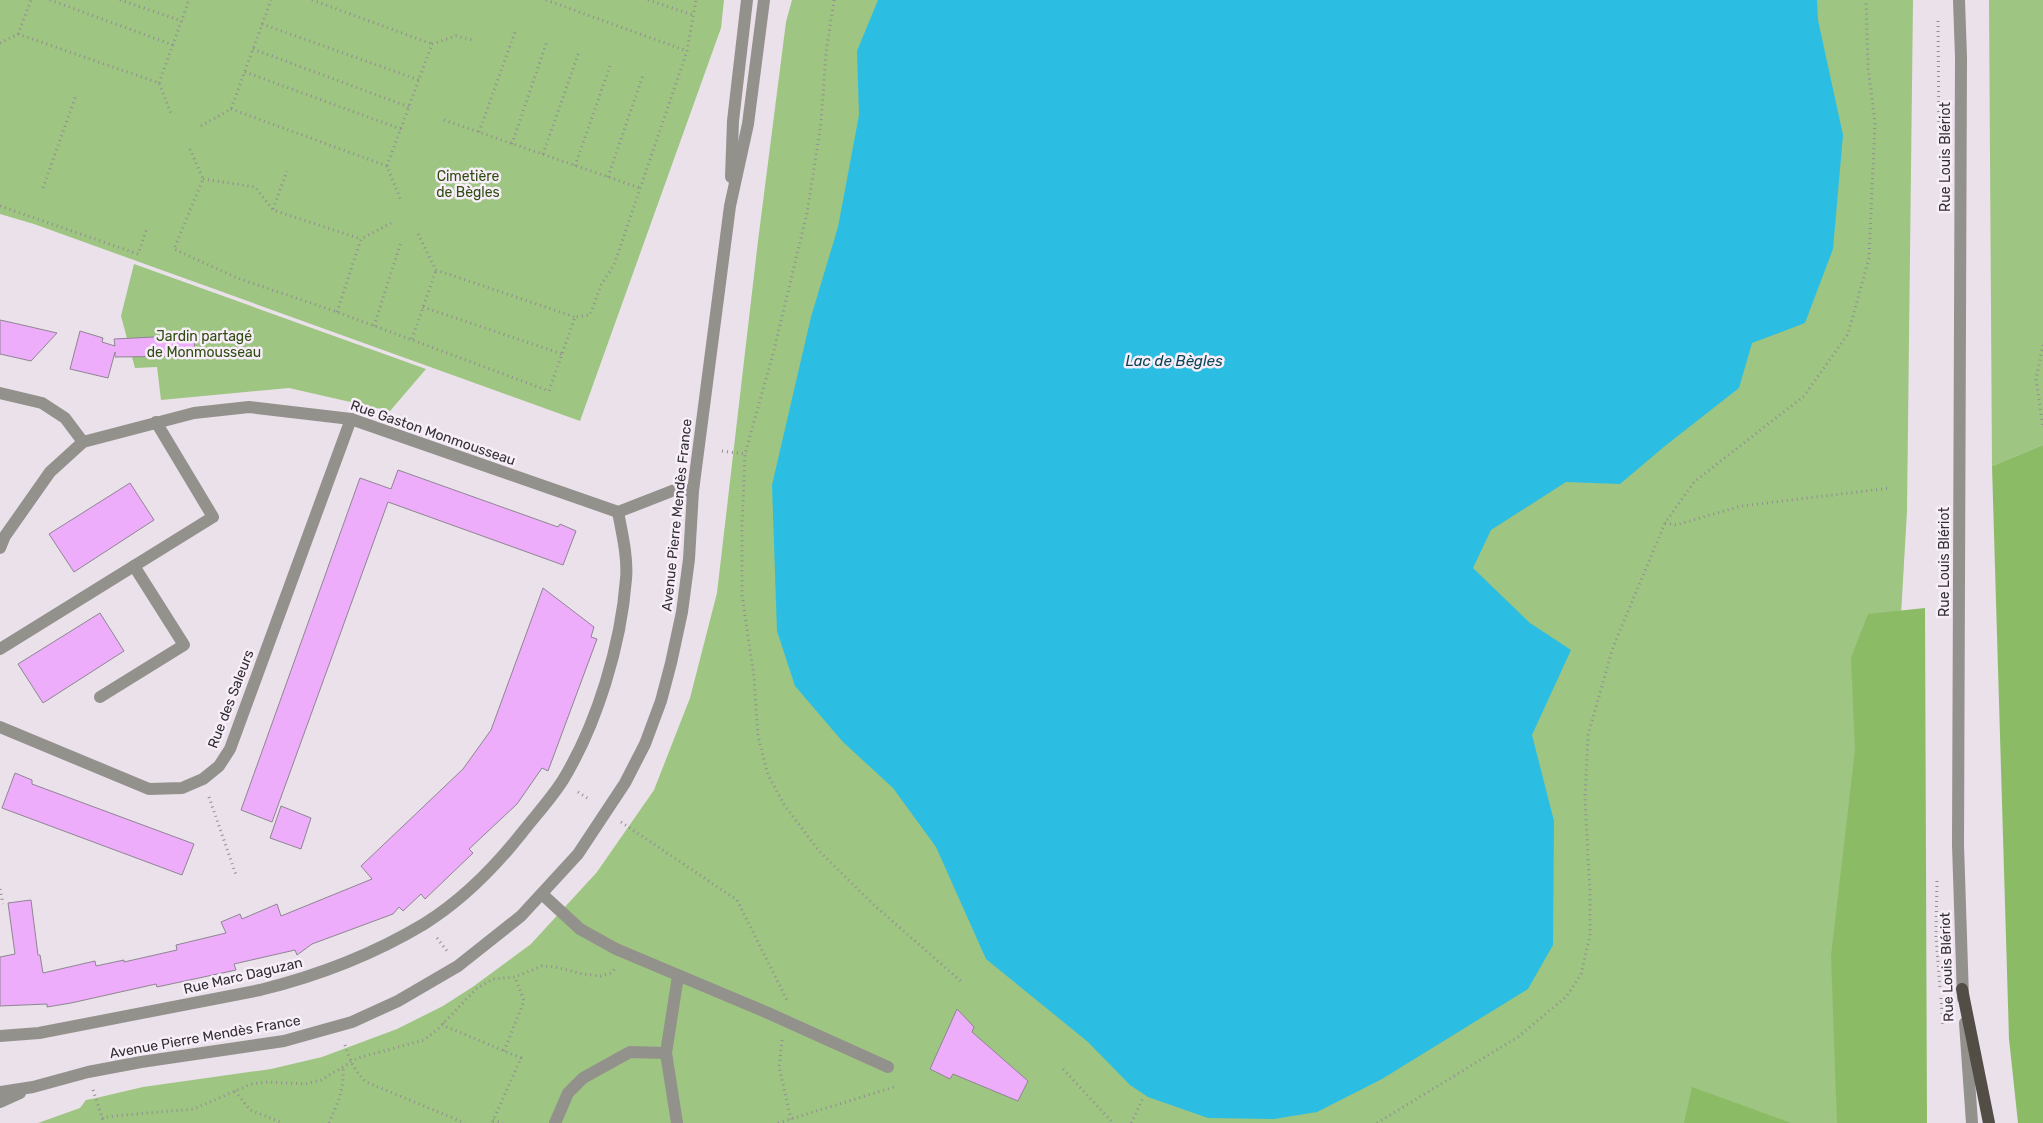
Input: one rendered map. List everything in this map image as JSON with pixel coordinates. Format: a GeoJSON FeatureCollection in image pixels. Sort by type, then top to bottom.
{"type":"FeatureCollection","features":[{"type":"Feature","properties":{"kind":"main road"},"geometry":{"type":"LineString","coordinates":[[1962,988],[1989,1123]]}},
{"type":"Feature","properties":{"kind":"street","name":"Avenue Pierre Mendès France"},"geometry":{"type":"LineString","coordinates":[[730,206],[732,121],[747,0]]}},
{"type":"Feature","properties":{"kind":"street","name":"Avenue Pierre Mendès France"},"geometry":{"type":"LineString","coordinates":[[0,1092],[33,1087],[88,1072],[141,1062],[284,1042],[352,1022],[398,1002],[458,966],[506,929],[542,894],[578,854],[625,784],[645,744],[661,702],[671,663],[682,612],[689,559],[693,491],[730,206],[748,124],[764,0]]}},
{"type":"Feature","properties":{"kind":"street","name":"Rue Louis Blériot"},"geometry":{"type":"LineString","coordinates":[[1959,0],[1958,845],[1962,988],[1972,1123]]}},
{"type":"Feature","properties":{"kind":"street"},"geometry":{"type":"LineString","coordinates":[[0,393],[42,403],[65,418],[83,442]]}},
{"type":"Feature","properties":{"kind":"street","name":"Rue Gaston Monmousseau"},"geometry":{"type":"LineString","coordinates":[[0,548],[5,536],[50,472],[83,442],[194,413],[249,407],[351,419],[618,512]]}},
{"type":"Feature","properties":{"kind":"street","name":"Rue des Saleurs"},"geometry":{"type":"LineString","coordinates":[[0,727],[148,789],[182,788],[203,779],[219,766],[230,749],[351,419]]}},
{"type":"Feature","properties":{"kind":"street"},"geometry":{"type":"LineString","coordinates":[[0,649],[213,517],[156,422]]}},
{"type":"Feature","properties":{"kind":"street"},"geometry":{"type":"LineString","coordinates":[[618,512],[677,489],[693,491]]}},
{"type":"Feature","properties":{"kind":"street","name":"Rue Marc Daguzan"},"geometry":{"type":"LineString","coordinates":[[0,1036],[40,1033],[260,990],[295,981],[356,958],[426,923],[472,887],[506,853],[562,781],[578,751],[601,695],[619,629],[626,578],[622,530],[618,512]]}},
{"type":"Feature","properties":{"kind":"street"},"geometry":{"type":"LineString","coordinates":[[100,698],[184,645],[134,566]]}},
{"type":"Feature","properties":{"kind":"street"},"geometry":{"type":"LineString","coordinates":[[542,894],[580,929],[627,954],[888,1068]]}},
{"type":"Feature","properties":{"kind":"street"},"geometry":{"type":"LineString","coordinates":[[676,1123],[666,1053],[678,976]]}},
{"type":"Feature","properties":{"kind":"street"},"geometry":{"type":"LineString","coordinates":[[555,1123],[568,1093],[583,1078],[630,1052],[666,1053]]}},
{"type":"Feature","properties":{"kind":"street","name":"Avenue Pierre Mendès France"},"geometry":{"type":"LineString","coordinates":[[0,1102],[33,1087]]}},
{"type":"Feature","properties":{"kind":"path"},"geometry":{"type":"LineString","coordinates":[[18,34],[30,0]]}},
{"type":"Feature","properties":{"kind":"path"},"geometry":{"type":"LineString","coordinates":[[50,0],[173,46]]}},
{"type":"Feature","properties":{"kind":"path"},"geometry":{"type":"LineString","coordinates":[[120,0],[182,22]]}},
{"type":"Feature","properties":{"kind":"path"},"geometry":{"type":"LineString","coordinates":[[172,116],[160,83],[189,0]]}},
{"type":"Feature","properties":{"kind":"path"},"geometry":{"type":"LineString","coordinates":[[201,126],[231,109],[271,0]]}},
{"type":"Feature","properties":{"kind":"path"},"geometry":{"type":"LineString","coordinates":[[312,0],[432,44],[456,36],[472,40]]}},
{"type":"Feature","properties":{"kind":"path"},"geometry":{"type":"LineString","coordinates":[[546,0],[687,51]]}},
{"type":"Feature","properties":{"kind":"path"},"geometry":{"type":"LineString","coordinates":[[648,0],[693,15]]}},
{"type":"Feature","properties":{"kind":"path"},"geometry":{"type":"LineString","coordinates":[[418,234],[436,270],[575,317],[590,315],[601,285],[614,265],[687,51],[696,0]]}},
{"type":"Feature","properties":{"kind":"path"},"geometry":{"type":"LineString","coordinates":[[834,0],[826,53],[821,123],[807,213],[773,354],[745,454],[742,595],[754,677],[758,736],[768,775],[785,806],[819,851],[874,906],[963,983]]}},
{"type":"Feature","properties":{"kind":"path"},"geometry":{"type":"LineString","coordinates":[[1377,1123],[1518,1037],[1567,996],[1581,974],[1590,935],[1590,893],[1585,799],[1588,735],[1613,647],[1665,523],[1694,482],[1804,396],[1848,334],[1869,258],[1875,122],[1868,67],[1866,0]]}},
{"type":"Feature","properties":{"kind":"path"},"geometry":{"type":"LineString","coordinates":[[262,24],[419,80]]}},
{"type":"Feature","properties":{"kind":"path"},"geometry":{"type":"LineString","coordinates":[[479,132],[516,29]]}},
{"type":"Feature","properties":{"kind":"path"},"geometry":{"type":"LineString","coordinates":[[0,42],[18,34],[160,83]]}},
{"type":"Feature","properties":{"kind":"path"},"geometry":{"type":"LineString","coordinates":[[512,144],[547,41]]}},
{"type":"Feature","properties":{"kind":"path"},"geometry":{"type":"LineString","coordinates":[[401,201],[388,166],[432,44]]}},
{"type":"Feature","properties":{"kind":"path"},"geometry":{"type":"LineString","coordinates":[[254,49],[409,107]]}},
{"type":"Feature","properties":{"kind":"path"},"geometry":{"type":"LineString","coordinates":[[543,154],[579,52]]}},
{"type":"Feature","properties":{"kind":"path"},"geometry":{"type":"LineString","coordinates":[[575,166],[611,64]]}},
{"type":"Feature","properties":{"kind":"path"},"geometry":{"type":"LineString","coordinates":[[245,72],[401,129]]}},
{"type":"Feature","properties":{"kind":"path"},"geometry":{"type":"LineString","coordinates":[[608,177],[643,75]]}},
{"type":"Feature","properties":{"kind":"path"},"geometry":{"type":"LineString","coordinates":[[43,188],[76,95]]}},
{"type":"Feature","properties":{"kind":"path"},"geometry":{"type":"LineString","coordinates":[[231,109],[388,166]]}},
{"type":"Feature","properties":{"kind":"path"},"geometry":{"type":"LineString","coordinates":[[444,120],[640,188]]}},
{"type":"Feature","properties":{"kind":"path"},"geometry":{"type":"LineString","coordinates":[[190,149],[203,179],[174,249],[237,278],[412,339],[549,392],[575,317]]}},
{"type":"Feature","properties":{"kind":"path"},"geometry":{"type":"LineString","coordinates":[[273,210],[287,171]]}},
{"type":"Feature","properties":{"kind":"path"},"geometry":{"type":"LineString","coordinates":[[203,179],[255,188],[273,210],[361,239]]}},
{"type":"Feature","properties":{"kind":"path"},"geometry":{"type":"LineString","coordinates":[[0,206],[138,254],[147,228]]}},
{"type":"Feature","properties":{"kind":"path"},"geometry":{"type":"LineString","coordinates":[[337,312],[361,239],[391,222]]}},
{"type":"Feature","properties":{"kind":"path"},"geometry":{"type":"LineString","coordinates":[[374,326],[402,242]]}},
{"type":"Feature","properties":{"kind":"path"},"geometry":{"type":"LineString","coordinates":[[412,339],[436,270]]}},
{"type":"Feature","properties":{"kind":"path"},"geometry":{"type":"LineString","coordinates":[[423,307],[562,354]]}},
{"type":"Feature","properties":{"kind":"path"},"geometry":{"type":"LineString","coordinates":[[2043,345],[2036,380],[2043,428]]}},
{"type":"Feature","properties":{"kind":"path"},"geometry":{"type":"LineString","coordinates":[[722,451],[745,454]]}},
{"type":"Feature","properties":{"kind":"path"},"geometry":{"type":"LineString","coordinates":[[1665,523],[1676,525],[1741,506],[1891,488]]}},
{"type":"Feature","properties":{"kind":"path"},"geometry":{"type":"LineString","coordinates":[[203,779],[236,875]]}},
{"type":"Feature","properties":{"kind":"path"},"geometry":{"type":"LineString","coordinates":[[562,781],[737,900],[788,1001],[779,1067],[792,1121]]}},
{"type":"Feature","properties":{"kind":"path"},"geometry":{"type":"LineString","coordinates":[[0,889],[3,904]]}},
{"type":"Feature","properties":{"kind":"path"},"geometry":{"type":"LineString","coordinates":[[102,1118],[194,1109],[223,1098],[251,1084],[268,1082],[305,1084],[321,1080],[358,1058],[424,1040],[438,1030],[476,989],[493,979],[515,977],[542,966],[601,976],[611,974],[627,954]]}},
{"type":"Feature","properties":{"kind":"path"},"geometry":{"type":"LineString","coordinates":[[504,1051],[524,1001],[515,977]]}},
{"type":"Feature","properties":{"kind":"path"},"geometry":{"type":"LineString","coordinates":[[443,1023],[447,1027],[521,1058],[492,1121],[503,1123]]}},
{"type":"Feature","properties":{"kind":"path"},"geometry":{"type":"LineString","coordinates":[[350,1063],[355,1072],[366,1082],[465,1123]]}},
{"type":"Feature","properties":{"kind":"path"},"geometry":{"type":"LineString","coordinates":[[329,1123],[340,1100],[344,1084],[343,1067]]}},
{"type":"Feature","properties":{"kind":"path"},"geometry":{"type":"LineString","coordinates":[[1063,1069],[1113,1123]]}},
{"type":"Feature","properties":{"kind":"path"},"geometry":{"type":"LineString","coordinates":[[88,1072],[104,1123]]}},
{"type":"Feature","properties":{"kind":"path"},"geometry":{"type":"LineString","coordinates":[[778,1123],[792,1121],[894,1088]]}},
{"type":"Feature","properties":{"kind":"path"},"geometry":{"type":"LineString","coordinates":[[234,1091],[250,1110],[283,1123]]}},
{"type":"Feature","properties":{"kind":"path"},"geometry":{"type":"LineString","coordinates":[[1131,1123],[1143,1098]]}},
{"type":"Feature","properties":{"kind":"green space","name":"Cimetière de Bègles"},"geometry":{"type":"Polygon","coordinates":[[[0,0],[724,0],[721,28],[580,421],[34,224],[0,214],[0,0]]]}},
{"type":"Feature","properties":{"kind":"green space","name":"Lac de Bègles"},"geometry":{"type":"Polygon","coordinates":[[[792,0],[1913,0],[1907,511],[1881,961],[1899,1123],[38,1123],[80,1108],[86,1100],[143,1087],[271,1069],[322,1057],[397,1029],[443,1006],[474,986],[531,944],[597,872],[654,790],[690,698],[717,593],[758,241],[786,22],[792,0]]]}},
{"type":"Feature","properties":{"kind":"green space"},"geometry":{"type":"Polygon","coordinates":[[[1989,0],[2043,0],[2043,445],[1992,466],[1989,0]]]}},
{"type":"Feature","properties":{"kind":"green space","name":"Jardin partagé de Monmousseau"},"geometry":{"type":"Polygon","coordinates":[[[134,264],[426,369],[390,411],[289,388],[161,400],[157,367],[135,368],[121,316],[134,264]]]}},
{"type":"Feature","properties":{"kind":"green space"},"geometry":{"type":"Polygon","coordinates":[[[2043,445],[2043,1123],[2018,1123],[2009,1039],[1992,466],[2043,445]]]}},
{"type":"Feature","properties":{"kind":"green space"},"geometry":{"type":"Polygon","coordinates":[[[1925,608],[1927,1123],[1837,1123],[1831,956],[1855,750],[1851,658],[1868,614],[1925,608]]]}},
{"type":"Feature","properties":{"kind":"green space"},"geometry":{"type":"Polygon","coordinates":[[[1692,1087],[1791,1123],[1684,1123],[1692,1087]]]}},
{"type":"Feature","properties":{"kind":"water","name":"Lac de Bègles"},"geometry":{"type":"Polygon","coordinates":[[[878,0],[1817,0],[1818,20],[1843,135],[1833,249],[1805,323],[1752,343],[1739,388],[1620,484],[1566,482],[1491,530],[1473,568],[1530,623],[1571,650],[1532,735],[1554,821],[1553,945],[1528,989],[1382,1079],[1317,1112],[1274,1119],[1208,1118],[1148,1097],[1130,1085],[1088,1042],[986,959],[936,847],[893,788],[843,742],[795,686],[777,631],[772,485],[811,317],[838,227],[859,115],[857,51],[878,0]]]}},
{"type":"Feature","properties":{"kind":"building"},"geometry":{"type":"Polygon","coordinates":[[[0,320],[57,333],[31,361],[0,354],[0,320]]]}},
{"type":"Feature","properties":{"kind":"building"},"geometry":{"type":"Polygon","coordinates":[[[80,331],[103,338],[102,342],[115,346],[114,339],[194,335],[195,356],[115,357],[115,352],[108,378],[70,369],[80,331]]]}},
{"type":"Feature","properties":{"kind":"building"},"geometry":{"type":"Polygon","coordinates":[[[398,470],[558,527],[560,524],[576,531],[563,565],[388,502],[272,822],[241,810],[360,478],[391,489],[398,470]]]}},
{"type":"Feature","properties":{"kind":"building"},"geometry":{"type":"Polygon","coordinates":[[[130,483],[154,520],[74,572],[49,534],[130,483]]]}},
{"type":"Feature","properties":{"kind":"building"},"geometry":{"type":"Polygon","coordinates":[[[543,588],[594,627],[591,637],[597,639],[548,771],[542,768],[517,804],[469,849],[473,853],[425,899],[421,894],[403,911],[399,907],[393,914],[312,944],[297,955],[295,950],[234,964],[236,970],[157,987],[156,984],[71,1003],[47,1007],[47,1004],[0,1006],[0,957],[15,954],[8,903],[31,900],[38,955],[40,955],[43,973],[95,961],[96,966],[124,960],[124,962],[177,950],[176,945],[226,933],[221,922],[240,914],[242,919],[277,904],[281,916],[372,879],[361,866],[463,769],[491,730],[543,588]]]}},
{"type":"Feature","properties":{"kind":"building"},"geometry":{"type":"Polygon","coordinates":[[[100,613],[124,651],[43,703],[18,664],[100,613]]]}},
{"type":"Feature","properties":{"kind":"building"},"geometry":{"type":"Polygon","coordinates":[[[15,773],[32,780],[32,784],[194,844],[182,875],[2,808],[15,773]]]}},
{"type":"Feature","properties":{"kind":"building"},"geometry":{"type":"Polygon","coordinates":[[[281,806],[311,818],[301,849],[270,838],[281,806]]]}},
{"type":"Feature","properties":{"kind":"building"},"geometry":{"type":"Polygon","coordinates":[[[957,1009],[974,1027],[972,1032],[1028,1081],[1018,1101],[953,1074],[950,1079],[930,1069],[957,1009]]]}}]}
